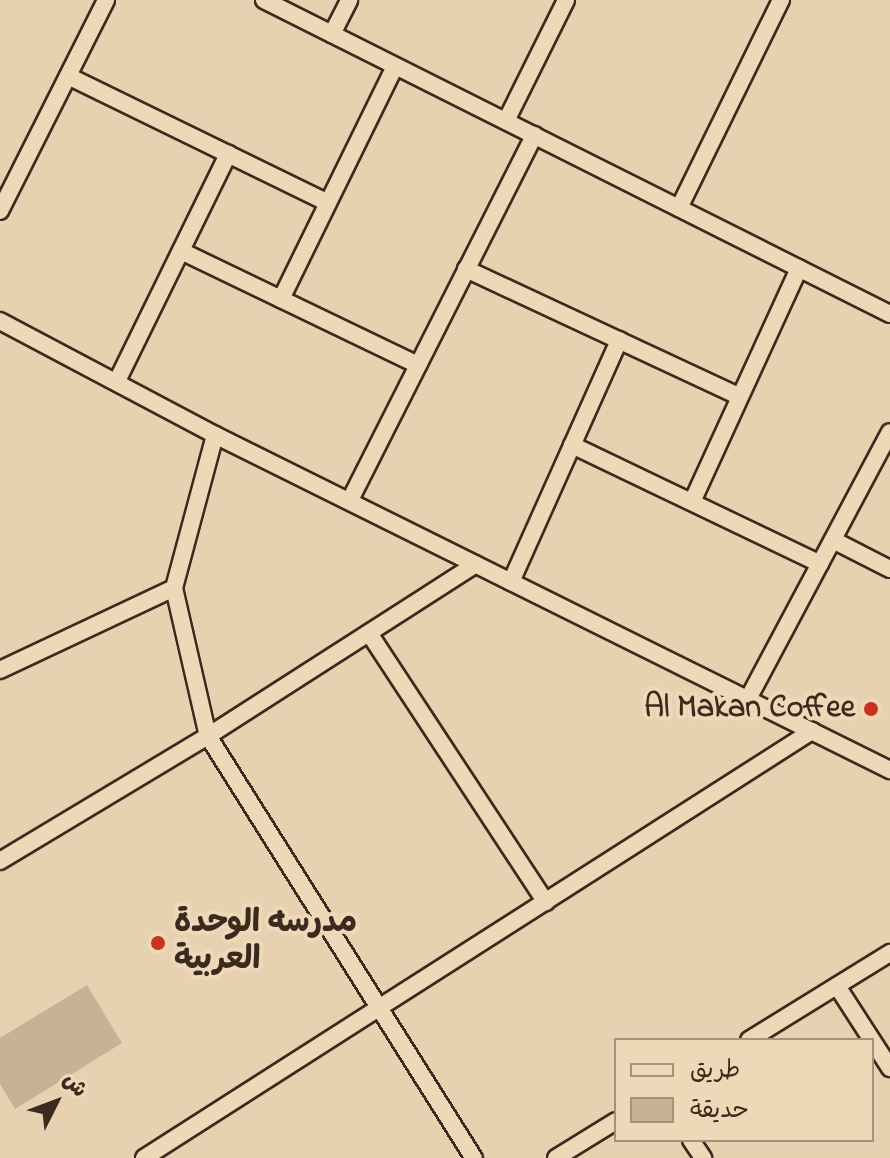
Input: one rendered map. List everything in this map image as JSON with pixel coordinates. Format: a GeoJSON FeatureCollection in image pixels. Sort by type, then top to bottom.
{"type":"FeatureCollection","features":[{"type":"Feature","properties":{"kind":"street"},"geometry":{"type":"LineString","coordinates":[[0,211],[106,0]]}},
{"type":"Feature","properties":{"kind":"street"},"geometry":{"type":"LineString","coordinates":[[264,0],[890,314]]}},
{"type":"Feature","properties":{"kind":"street"},"geometry":{"type":"LineString","coordinates":[[332,34],[349,0]]}},
{"type":"Feature","properties":{"kind":"street"},"geometry":{"type":"LineString","coordinates":[[506,121],[566,0]]}},
{"type":"Feature","properties":{"kind":"street"},"geometry":{"type":"LineString","coordinates":[[679,208],[777,2]]}},
{"type":"Feature","properties":{"kind":"street"},"geometry":{"type":"LineString","coordinates":[[281,299],[395,66]]}},
{"type":"Feature","properties":{"kind":"street"},"geometry":{"type":"LineString","coordinates":[[68,76],[328,203]]}},
{"type":"Feature","properties":{"kind":"street"},"geometry":{"type":"LineString","coordinates":[[350,500],[534,135]]}},
{"type":"Feature","properties":{"kind":"street"},"geometry":{"type":"LineString","coordinates":[[117,381],[228,154]]}},
{"type":"Feature","properties":{"kind":"street"},"geometry":{"type":"LineString","coordinates":[[181,251],[418,365]]}},
{"type":"Feature","properties":{"kind":"street"},"geometry":{"type":"LineString","coordinates":[[692,502],[799,268]]}},
{"type":"Feature","properties":{"kind":"street"},"geometry":{"type":"LineString","coordinates":[[466,269],[738,396]]}},
{"type":"Feature","properties":{"kind":"street"},"geometry":{"type":"LineString","coordinates":[[0,321],[215,435],[890,770]]}},
{"type":"Feature","properties":{"kind":"street"},"geometry":{"type":"LineString","coordinates":[[511,582],[619,340]]}},
{"type":"Feature","properties":{"kind":"street"},"geometry":{"type":"LineString","coordinates":[[748,699],[890,432]]}},
{"type":"Feature","properties":{"kind":"street"},"geometry":{"type":"LineString","coordinates":[[215,435],[174,588],[208,736],[474,1158]]}},
{"type":"Feature","properties":{"kind":"street"},"geometry":{"type":"LineString","coordinates":[[572,445],[820,564]]}},
{"type":"Feature","properties":{"kind":"street"},"geometry":{"type":"LineString","coordinates":[[833,540],[890,569]]}},
{"type":"Feature","properties":{"kind":"street"},"geometry":{"type":"LineString","coordinates":[[0,861],[208,736],[476,564]]}},
{"type":"Feature","properties":{"kind":"street"},"geometry":{"type":"LineString","coordinates":[[0,670],[174,588]]}},
{"type":"Feature","properties":{"kind":"street"},"geometry":{"type":"LineString","coordinates":[[369,633],[546,902]]}},
{"type":"Feature","properties":{"kind":"street"},"geometry":{"type":"LineString","coordinates":[[144,1158],[381,1010],[812,731]]}},
{"type":"Feature","properties":{"kind":"street"},"geometry":{"type":"LineString","coordinates":[[752,1038],[890,953]]}},
{"type":"Feature","properties":{"kind":"street"},"geometry":{"type":"LineString","coordinates":[[837,986],[871,1038]]}},
{"type":"Feature","properties":{"kind":"street"},"geometry":{"type":"LineString","coordinates":[[874,1043],[890,1068]]}},
{"type":"Feature","properties":{"kind":"street"},"geometry":{"type":"LineString","coordinates":[[556,1158],[614,1122]]}},
{"type":"Feature","properties":{"kind":"green space"},"geometry":{"type":"Polygon","coordinates":[[[87,985],[122,1043],[15,1109],[0,1084],[0,1038],[87,985]]]}},
{"type":"Feature","properties":{"kind":"place","name":"Al Makan Coffee"},"geometry":{"type":"Point","coordinates":[871,709]}},
{"type":"Feature","properties":{"kind":"place","name":"مدرسه الوحدة العربية"},"geometry":{"type":"Point","coordinates":[158,943]}}]}
